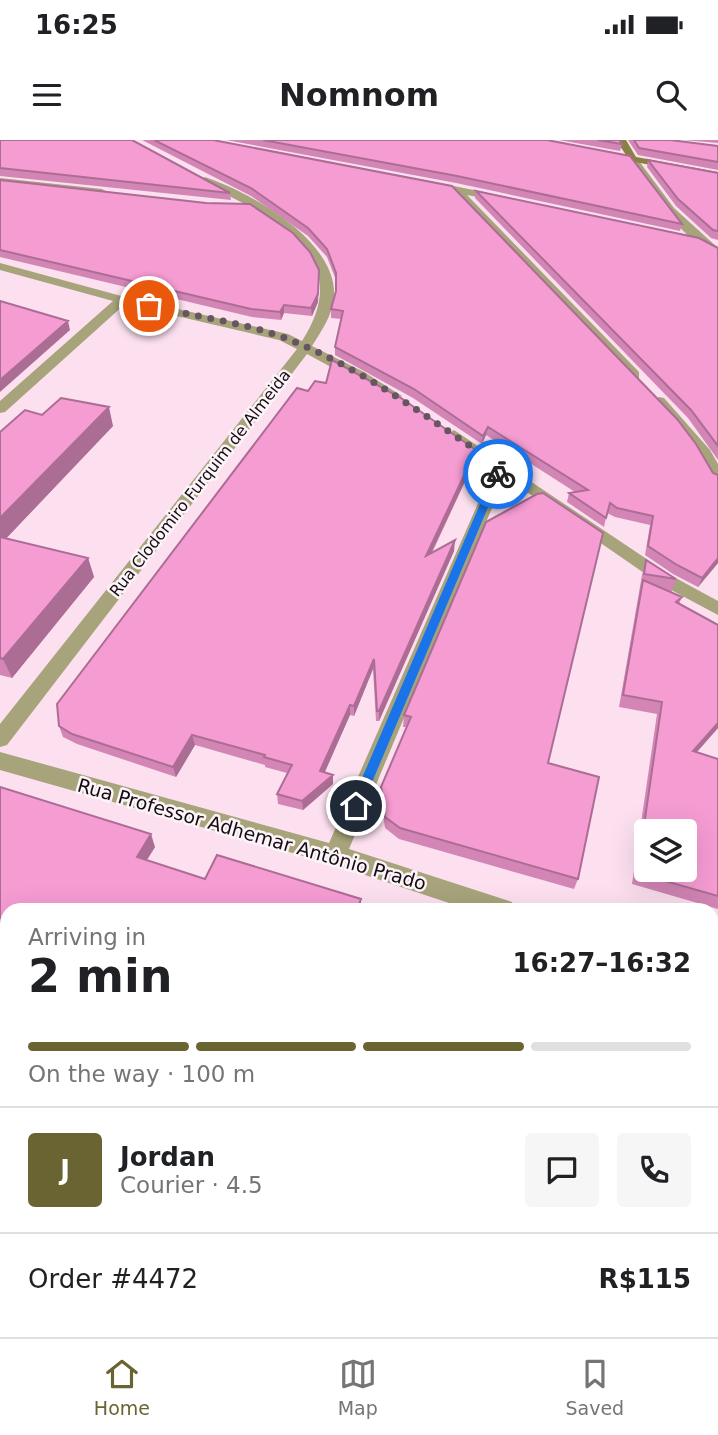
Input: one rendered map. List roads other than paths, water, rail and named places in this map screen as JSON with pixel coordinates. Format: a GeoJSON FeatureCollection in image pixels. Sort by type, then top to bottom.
{"type":"FeatureCollection","features":[{"type":"Feature","properties":{"kind":"main road"},"geometry":{"type":"LineString","coordinates":[[621,140],[631,154],[718,175]]}},
{"type":"Feature","properties":{"kind":"street"},"geometry":{"type":"LineString","coordinates":[[594,152],[631,154],[655,193],[701,241],[718,253]]}},
{"type":"Feature","properties":{"kind":"street","name":"Rua Clodomiro Furquim de Almeida"},"geometry":{"type":"LineString","coordinates":[[0,739],[304,347],[321,320],[328,297],[328,277],[317,253],[296,232],[192,173]]}},
{"type":"Feature","properties":{"kind":"street"},"geometry":{"type":"LineString","coordinates":[[0,181],[113,193]]}},
{"type":"Feature","properties":{"kind":"street"},"geometry":{"type":"LineString","coordinates":[[417,181],[509,201]]}},
{"type":"Feature","properties":{"kind":"street"},"geometry":{"type":"LineString","coordinates":[[456,190],[681,423],[702,450],[718,478]]}},
{"type":"Feature","properties":{"kind":"street"},"geometry":{"type":"LineString","coordinates":[[226,206],[255,207]]}},
{"type":"Feature","properties":{"kind":"street"},"geometry":{"type":"LineString","coordinates":[[680,237],[718,245]]}},
{"type":"Feature","properties":{"kind":"street"},"geometry":{"type":"LineString","coordinates":[[0,266],[122,300],[256,330],[304,347],[407,403]]}},
{"type":"Feature","properties":{"kind":"street"},"geometry":{"type":"LineString","coordinates":[[0,409],[122,300]]}},
{"type":"Feature","properties":{"kind":"street"},"geometry":{"type":"LineString","coordinates":[[438,425],[666,580],[718,609]]}},
{"type":"Feature","properties":{"kind":"street"},"geometry":{"type":"LineString","coordinates":[[335,855],[501,467]]}},
{"type":"Feature","properties":{"kind":"street","name":"Rua Professor Adhemar Antônio Prado"},"geometry":{"type":"LineString","coordinates":[[0,761],[335,855],[482,903]]}}]}
